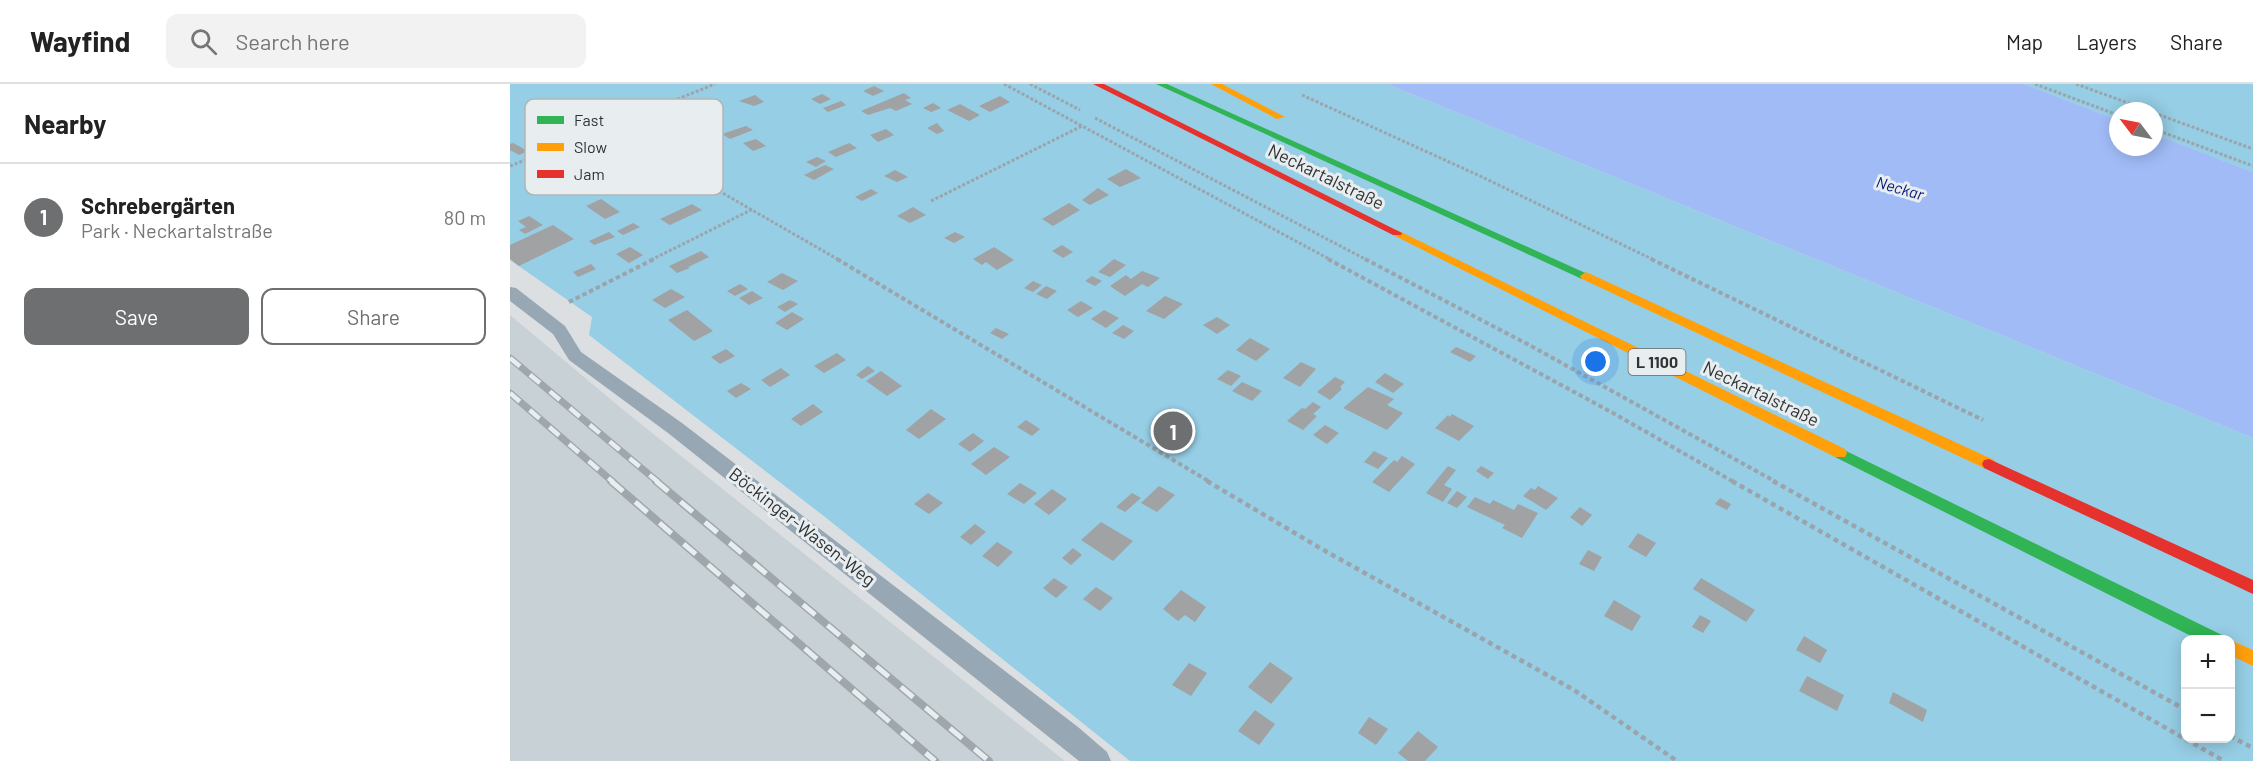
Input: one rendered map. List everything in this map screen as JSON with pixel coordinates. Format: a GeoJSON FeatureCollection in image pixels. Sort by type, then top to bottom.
{"type":"FeatureCollection","features":[{"type":"Feature","properties":{"kind":"main road","name":"Neckartalstraße"},"geometry":{"type":"LineString","coordinates":[[1097,84],[2208,635]]}},
{"type":"Feature","properties":{"kind":"main road","name":"Neckartalstraße"},"geometry":{"type":"LineString","coordinates":[[1160,84],[1476,225],[2253,588]]}},
{"type":"Feature","properties":{"kind":"main road","name":"Neckartalstraße"},"geometry":{"type":"LineString","coordinates":[[1215,84],[1293,124]]}},
{"type":"Feature","properties":{"kind":"main road","name":"Neckartalstraße"},"geometry":{"type":"LineString","coordinates":[[1355,157],[1476,225]]}},
{"type":"Feature","properties":{"kind":"main road"},"geometry":{"type":"LineString","coordinates":[[2235,649],[2253,658]]}},
{"type":"Feature","properties":{"kind":"lane","name":"Böckinger-Wasen-Weg"},"geometry":{"type":"LineString","coordinates":[[510,292],[559,330],[575,356],[675,428],[1098,761]]}},
{"type":"Feature","properties":{"kind":"path"},"geometry":{"type":"LineString","coordinates":[[676,99],[715,84]]}},
{"type":"Feature","properties":{"kind":"path"},"geometry":{"type":"LineString","coordinates":[[1004,84],[1613,413],[2224,761]]}},
{"type":"Feature","properties":{"kind":"path"},"geometry":{"type":"LineString","coordinates":[[1030,84],[1531,346],[2181,707]]}},
{"type":"Feature","properties":{"kind":"path"},"geometry":{"type":"LineString","coordinates":[[2035,84],[2109,112]]}},
{"type":"Feature","properties":{"kind":"path"},"geometry":{"type":"LineString","coordinates":[[2076,84],[2125,102]]}},
{"type":"Feature","properties":{"kind":"path"},"geometry":{"type":"LineString","coordinates":[[1295,92],[1501,186],[1992,425]]}},
{"type":"Feature","properties":{"kind":"path"},"geometry":{"type":"LineString","coordinates":[[2163,116],[2253,149]]}},
{"type":"Feature","properties":{"kind":"path"},"geometry":{"type":"LineString","coordinates":[[931,201],[1083,126]]}},
{"type":"Feature","properties":{"kind":"path"},"geometry":{"type":"LineString","coordinates":[[2163,132],[2253,166]]}},
{"type":"Feature","properties":{"kind":"path"},"geometry":{"type":"LineString","coordinates":[[510,166],[525,160]]}},
{"type":"Feature","properties":{"kind":"path"},"geometry":{"type":"LineString","coordinates":[[723,191],[1320,548],[1574,690],[1677,761]]}},
{"type":"Feature","properties":{"kind":"path"},"geometry":{"type":"LineString","coordinates":[[577,298],[753,208]]}},
{"type":"Feature","properties":{"kind":"path"},"geometry":{"type":"LineString","coordinates":[[2235,739],[2253,748]]}},
{"type":"Feature","properties":{"kind":"shaded area"},"geometry":{"type":"Polygon","coordinates":[[[510,84],[1387,84],[2253,438],[2253,761],[1130,761],[825,517],[589,335],[592,317],[510,260],[510,84]]]}},
{"type":"Feature","properties":{"kind":"shaded area"},"geometry":{"type":"Polygon","coordinates":[[[2024,84],[2253,84],[2253,172],[2163,137],[2163,102],[2109,102],[2109,117],[2024,84]]]}},
{"type":"Feature","properties":{"kind":"shaded area"},"geometry":{"type":"Polygon","coordinates":[[[510,315],[627,413],[1065,761],[510,761],[510,315]]]}},
{"type":"Feature","properties":{"kind":"water","name":"Neckar"},"geometry":{"type":"Polygon","coordinates":[[[1387,84],[2024,84],[2109,117],[2109,156],[2163,156],[2163,137],[2253,172],[2253,438],[1387,84]]]}},
{"type":"Feature","properties":{"kind":"building"},"geometry":{"type":"Polygon","coordinates":[[[874,86],[884,91],[873,96],[863,91],[874,86]]]}},
{"type":"Feature","properties":{"kind":"building"},"geometry":{"type":"Polygon","coordinates":[[[904,93],[911,98],[905,100],[912,104],[896,111],[890,108],[868,115],[861,111],[904,93]]]}},
{"type":"Feature","properties":{"kind":"building"},"geometry":{"type":"Polygon","coordinates":[[[822,94],[831,99],[820,104],[811,99],[822,94]]]}},
{"type":"Feature","properties":{"kind":"building"},"geometry":{"type":"Polygon","coordinates":[[[755,95],[764,102],[754,106],[739,101],[755,95]]]}},
{"type":"Feature","properties":{"kind":"building"},"geometry":{"type":"Polygon","coordinates":[[[1000,96],[1010,102],[990,112],[979,106],[1000,96]]]}},
{"type":"Feature","properties":{"kind":"building"},"geometry":{"type":"Polygon","coordinates":[[[841,101],[846,105],[828,112],[823,108],[841,101]]]}},
{"type":"Feature","properties":{"kind":"building"},"geometry":{"type":"Polygon","coordinates":[[[933,103],[941,108],[931,112],[923,108],[933,103]]]}},
{"type":"Feature","properties":{"kind":"building"},"geometry":{"type":"Polygon","coordinates":[[[960,104],[980,115],[969,121],[947,110],[960,104]]]}},
{"type":"Feature","properties":{"kind":"building"},"geometry":{"type":"Polygon","coordinates":[[[937,123],[944,131],[937,134],[927,128],[937,123]]]}},
{"type":"Feature","properties":{"kind":"building"},"geometry":{"type":"Polygon","coordinates":[[[746,126],[753,130],[730,139],[723,134],[746,126]]]}},
{"type":"Feature","properties":{"kind":"building"},"geometry":{"type":"Polygon","coordinates":[[[886,129],[894,135],[878,142],[870,135],[886,129]]]}},
{"type":"Feature","properties":{"kind":"building"},"geometry":{"type":"Polygon","coordinates":[[[756,139],[766,146],[753,151],[743,143],[756,139]]]}},
{"type":"Feature","properties":{"kind":"building"},"geometry":{"type":"Polygon","coordinates":[[[513,143],[525,149],[525,152],[519,155],[510,150],[510,144],[513,143]]]}},
{"type":"Feature","properties":{"kind":"building"},"geometry":{"type":"Polygon","coordinates":[[[849,143],[857,148],[836,157],[828,152],[849,143]]]}},
{"type":"Feature","properties":{"kind":"building"},"geometry":{"type":"Polygon","coordinates":[[[817,157],[826,161],[816,167],[806,162],[817,157]]]}},
{"type":"Feature","properties":{"kind":"building"},"geometry":{"type":"Polygon","coordinates":[[[825,165],[834,169],[814,180],[804,175],[825,165]]]}},
{"type":"Feature","properties":{"kind":"building"},"geometry":{"type":"Polygon","coordinates":[[[1126,169],[1141,178],[1120,187],[1107,179],[1126,169]]]}},
{"type":"Feature","properties":{"kind":"building"},"geometry":{"type":"Polygon","coordinates":[[[895,170],[908,177],[897,182],[884,176],[895,170]]]}},
{"type":"Feature","properties":{"kind":"building"},"geometry":{"type":"Polygon","coordinates":[[[1098,188],[1109,195],[1090,205],[1082,200],[1098,188]]]}},
{"type":"Feature","properties":{"kind":"building"},"geometry":{"type":"Polygon","coordinates":[[[871,189],[878,193],[862,201],[855,197],[871,189]]]}},
{"type":"Feature","properties":{"kind":"building"},"geometry":{"type":"Polygon","coordinates":[[[601,199],[620,212],[605,219],[586,206],[601,199]]]}},
{"type":"Feature","properties":{"kind":"building"},"geometry":{"type":"Polygon","coordinates":[[[1069,203],[1080,210],[1053,226],[1042,219],[1069,203]]]}},
{"type":"Feature","properties":{"kind":"building"},"geometry":{"type":"Polygon","coordinates":[[[692,204],[702,210],[670,225],[660,219],[692,204]]]}},
{"type":"Feature","properties":{"kind":"building"},"geometry":{"type":"Polygon","coordinates":[[[913,207],[926,215],[910,223],[897,216],[913,207]]]}},
{"type":"Feature","properties":{"kind":"building"},"geometry":{"type":"Polygon","coordinates":[[[529,216],[543,225],[525,234],[519,230],[526,227],[518,221],[529,216]]]}},
{"type":"Feature","properties":{"kind":"building"},"geometry":{"type":"Polygon","coordinates":[[[633,223],[640,227],[623,235],[617,231],[633,223]]]}},
{"type":"Feature","properties":{"kind":"building"},"geometry":{"type":"Polygon","coordinates":[[[553,225],[574,239],[519,266],[510,259],[510,245],[553,225]]]}},
{"type":"Feature","properties":{"kind":"building"},"geometry":{"type":"Polygon","coordinates":[[[609,232],[615,237],[594,245],[589,241],[609,232]]]}},
{"type":"Feature","properties":{"kind":"building"},"geometry":{"type":"Polygon","coordinates":[[[955,232],[965,237],[954,243],[944,238],[955,232]]]}},
{"type":"Feature","properties":{"kind":"building"},"geometry":{"type":"Polygon","coordinates":[[[1062,245],[1073,252],[1063,258],[1052,251],[1062,245]]]}},
{"type":"Feature","properties":{"kind":"building"},"geometry":{"type":"Polygon","coordinates":[[[630,247],[643,255],[629,263],[616,254],[630,247]]]}},
{"type":"Feature","properties":{"kind":"building"},"geometry":{"type":"Polygon","coordinates":[[[994,247],[1014,260],[997,270],[986,262],[982,265],[973,259],[994,247]]]}},
{"type":"Feature","properties":{"kind":"building"},"geometry":{"type":"Polygon","coordinates":[[[701,251],[709,257],[688,267],[690,268],[677,273],[669,266],[701,251]]]}},
{"type":"Feature","properties":{"kind":"building"},"geometry":{"type":"Polygon","coordinates":[[[1114,259],[1126,265],[1110,277],[1098,272],[1114,259]]]}},
{"type":"Feature","properties":{"kind":"building"},"geometry":{"type":"Polygon","coordinates":[[[591,264],[596,269],[578,277],[573,272],[591,264]]]}},
{"type":"Feature","properties":{"kind":"building"},"geometry":{"type":"Polygon","coordinates":[[[1142,271],[1160,278],[1148,287],[1142,284],[1125,296],[1110,286],[1126,275],[1131,279],[1142,271]]]}},
{"type":"Feature","properties":{"kind":"building"},"geometry":{"type":"Polygon","coordinates":[[[782,273],[798,281],[783,290],[767,282],[782,273]]]}},
{"type":"Feature","properties":{"kind":"building"},"geometry":{"type":"Polygon","coordinates":[[[1092,276],[1102,281],[1095,286],[1085,281],[1092,276]]]}},
{"type":"Feature","properties":{"kind":"building"},"geometry":{"type":"Polygon","coordinates":[[[1033,281],[1042,285],[1033,292],[1024,288],[1033,281]]]}},
{"type":"Feature","properties":{"kind":"building"},"geometry":{"type":"Polygon","coordinates":[[[740,284],[748,289],[735,296],[727,291],[740,284]]]}},
{"type":"Feature","properties":{"kind":"building"},"geometry":{"type":"Polygon","coordinates":[[[1046,286],[1057,291],[1047,299],[1036,294],[1046,286]]]}},
{"type":"Feature","properties":{"kind":"building"},"geometry":{"type":"Polygon","coordinates":[[[671,289],[685,297],[665,308],[652,300],[671,289]]]}},
{"type":"Feature","properties":{"kind":"building"},"geometry":{"type":"Polygon","coordinates":[[[752,291],[763,298],[749,305],[739,298],[752,291]]]}},
{"type":"Feature","properties":{"kind":"building"},"geometry":{"type":"Polygon","coordinates":[[[1165,296],[1183,304],[1164,319],[1146,311],[1165,296]]]}},
{"type":"Feature","properties":{"kind":"building"},"geometry":{"type":"Polygon","coordinates":[[[790,300],[798,304],[785,312],[777,307],[790,300]]]}},
{"type":"Feature","properties":{"kind":"building"},"geometry":{"type":"Polygon","coordinates":[[[1081,301],[1093,308],[1078,317],[1067,310],[1081,301]]]}},
{"type":"Feature","properties":{"kind":"building"},"geometry":{"type":"Polygon","coordinates":[[[687,310],[713,331],[694,341],[668,320],[687,310]]]}},
{"type":"Feature","properties":{"kind":"building"},"geometry":{"type":"Polygon","coordinates":[[[1104,310],[1119,318],[1106,328],[1091,319],[1104,310]]]}},
{"type":"Feature","properties":{"kind":"building"},"geometry":{"type":"Polygon","coordinates":[[[792,312],[804,319],[787,330],[775,323],[792,312]]]}},
{"type":"Feature","properties":{"kind":"building"},"geometry":{"type":"Polygon","coordinates":[[[1217,317],[1230,325],[1217,334],[1203,325],[1217,317]]]}},
{"type":"Feature","properties":{"kind":"building"},"geometry":{"type":"Polygon","coordinates":[[[1123,325],[1134,331],[1124,339],[1112,333],[1123,325]]]}},
{"type":"Feature","properties":{"kind":"building"},"geometry":{"type":"Polygon","coordinates":[[[996,328],[1009,334],[1002,339],[990,333],[996,328]]]}},
{"type":"Feature","properties":{"kind":"building"},"geometry":{"type":"Polygon","coordinates":[[[1250,338],[1270,349],[1256,361],[1236,350],[1250,338]]]}},
{"type":"Feature","properties":{"kind":"building"},"geometry":{"type":"Polygon","coordinates":[[[1456,347],[1476,356],[1470,362],[1450,352],[1456,347]]]}},
{"type":"Feature","properties":{"kind":"building"},"geometry":{"type":"Polygon","coordinates":[[[726,349],[735,356],[720,364],[711,357],[726,349]]]}},
{"type":"Feature","properties":{"kind":"building"},"geometry":{"type":"Polygon","coordinates":[[[837,353],[846,360],[824,373],[814,366],[837,353]]]}},
{"type":"Feature","properties":{"kind":"building"},"geometry":{"type":"Polygon","coordinates":[[[1301,362],[1316,369],[1300,387],[1283,378],[1301,362]]]}},
{"type":"Feature","properties":{"kind":"building"},"geometry":{"type":"Polygon","coordinates":[[[868,366],[875,371],[862,379],[856,375],[868,366]]]}},
{"type":"Feature","properties":{"kind":"building"},"geometry":{"type":"Polygon","coordinates":[[[781,368],[790,375],[770,387],[761,380],[781,368]]]}},
{"type":"Feature","properties":{"kind":"building"},"geometry":{"type":"Polygon","coordinates":[[[1228,370],[1241,376],[1231,386],[1217,379],[1228,370]]]}},
{"type":"Feature","properties":{"kind":"building"},"geometry":{"type":"Polygon","coordinates":[[[881,371],[902,386],[887,396],[866,381],[881,371]]]}},
{"type":"Feature","properties":{"kind":"building"},"geometry":{"type":"Polygon","coordinates":[[[1385,373],[1404,384],[1393,393],[1375,382],[1385,373]]]}},
{"type":"Feature","properties":{"kind":"building"},"geometry":{"type":"Polygon","coordinates":[[[1335,377],[1345,382],[1340,387],[1342,389],[1330,400],[1317,392],[1335,377]]]}},
{"type":"Feature","properties":{"kind":"building"},"geometry":{"type":"Polygon","coordinates":[[[1242,382],[1262,391],[1252,401],[1232,391],[1242,382]]]}},
{"type":"Feature","properties":{"kind":"building"},"geometry":{"type":"Polygon","coordinates":[[[741,383],[751,389],[736,398],[727,391],[741,383]]]}},
{"type":"Feature","properties":{"kind":"building"},"geometry":{"type":"Polygon","coordinates":[[[1368,387],[1394,399],[1387,405],[1403,413],[1387,430],[1343,408],[1368,387]]]}},
{"type":"Feature","properties":{"kind":"building"},"geometry":{"type":"Polygon","coordinates":[[[1313,402],[1321,407],[1313,414],[1317,416],[1303,430],[1287,421],[1302,408],[1305,409],[1313,402]]]}},
{"type":"Feature","properties":{"kind":"building"},"geometry":{"type":"Polygon","coordinates":[[[813,404],[823,412],[801,426],[791,419],[813,404]]]}},
{"type":"Feature","properties":{"kind":"building"},"geometry":{"type":"Polygon","coordinates":[[[1170,408],[1187,416],[1171,431],[1154,423],[1170,408]]]}},
{"type":"Feature","properties":{"kind":"building"},"geometry":{"type":"Polygon","coordinates":[[[931,409],[946,419],[919,439],[906,430],[931,409]]]}},
{"type":"Feature","properties":{"kind":"building"},"geometry":{"type":"Polygon","coordinates":[[[1452,414],[1474,426],[1459,441],[1435,428],[1452,414]]]}},
{"type":"Feature","properties":{"kind":"building"},"geometry":{"type":"Polygon","coordinates":[[[1026,420],[1040,429],[1032,436],[1017,427],[1026,420]]]}},
{"type":"Feature","properties":{"kind":"building"},"geometry":{"type":"Polygon","coordinates":[[[1325,425],[1339,433],[1327,444],[1313,435],[1325,425]]]}},
{"type":"Feature","properties":{"kind":"building"},"geometry":{"type":"Polygon","coordinates":[[[973,433],[984,441],[970,452],[958,444],[973,433]]]}},
{"type":"Feature","properties":{"kind":"building"},"geometry":{"type":"Polygon","coordinates":[[[994,447],[1010,457],[986,475],[971,464],[994,447]]]}},
{"type":"Feature","properties":{"kind":"building"},"geometry":{"type":"Polygon","coordinates":[[[1374,451],[1388,458],[1378,469],[1364,462],[1374,451]]]}},
{"type":"Feature","properties":{"kind":"building"},"geometry":{"type":"Polygon","coordinates":[[[1402,456],[1415,464],[1389,492],[1372,482],[1394,460],[1397,462],[1402,456]]]}},
{"type":"Feature","properties":{"kind":"building"},"geometry":{"type":"Polygon","coordinates":[[[1448,466],[1456,470],[1444,485],[1452,489],[1443,502],[1426,493],[1448,466]]]}},
{"type":"Feature","properties":{"kind":"building"},"geometry":{"type":"Polygon","coordinates":[[[1481,466],[1494,473],[1488,479],[1476,471],[1481,466]]]}},
{"type":"Feature","properties":{"kind":"building"},"geometry":{"type":"Polygon","coordinates":[[[1020,483],[1037,493],[1024,504],[1007,494],[1020,483]]]}},
{"type":"Feature","properties":{"kind":"building"},"geometry":{"type":"Polygon","coordinates":[[[1159,486],[1175,495],[1157,512],[1141,503],[1159,486]]]}},
{"type":"Feature","properties":{"kind":"building"},"geometry":{"type":"Polygon","coordinates":[[[1538,486],[1558,498],[1546,510],[1523,496],[1531,488],[1535,490],[1538,486]]]}},
{"type":"Feature","properties":{"kind":"building"},"geometry":{"type":"Polygon","coordinates":[[[1052,489],[1067,499],[1049,515],[1034,504],[1052,489]]]}},
{"type":"Feature","properties":{"kind":"building"},"geometry":{"type":"Polygon","coordinates":[[[1457,491],[1467,497],[1457,508],[1447,503],[1457,491]]]}},
{"type":"Feature","properties":{"kind":"building"},"geometry":{"type":"Polygon","coordinates":[[[928,493],[943,503],[929,514],[914,504],[928,493]]]}},
{"type":"Feature","properties":{"kind":"building"},"geometry":{"type":"Polygon","coordinates":[[[1132,493],[1141,498],[1125,512],[1116,507],[1132,493]]]}},
{"type":"Feature","properties":{"kind":"building"},"geometry":{"type":"Polygon","coordinates":[[[1475,497],[1490,504],[1493,500],[1514,510],[1518,504],[1538,513],[1522,538],[1502,528],[1505,525],[1467,507],[1475,497]]]}},
{"type":"Feature","properties":{"kind":"building"},"geometry":{"type":"Polygon","coordinates":[[[1720,498],[1731,504],[1727,510],[1715,504],[1720,498]]]}},
{"type":"Feature","properties":{"kind":"building"},"geometry":{"type":"Polygon","coordinates":[[[1580,507],[1592,515],[1582,526],[1570,517],[1580,507]]]}},
{"type":"Feature","properties":{"kind":"building"},"geometry":{"type":"Polygon","coordinates":[[[1101,522],[1133,541],[1113,561],[1081,540],[1101,522]]]}},
{"type":"Feature","properties":{"kind":"building"},"geometry":{"type":"Polygon","coordinates":[[[975,524],[986,532],[971,545],[960,537],[975,524]]]}},
{"type":"Feature","properties":{"kind":"building"},"geometry":{"type":"Polygon","coordinates":[[[1638,533],[1656,543],[1646,557],[1628,547],[1638,533]]]}},
{"type":"Feature","properties":{"kind":"building"},"geometry":{"type":"Polygon","coordinates":[[[997,542],[1013,552],[998,567],[982,556],[997,542]]]}},
{"type":"Feature","properties":{"kind":"building"},"geometry":{"type":"Polygon","coordinates":[[[1073,548],[1082,555],[1071,565],[1062,558],[1073,548]]]}},
{"type":"Feature","properties":{"kind":"building"},"geometry":{"type":"Polygon","coordinates":[[[1588,550],[1602,557],[1594,571],[1579,564],[1588,550]]]}},
{"type":"Feature","properties":{"kind":"building"},"geometry":{"type":"Polygon","coordinates":[[[1054,578],[1068,587],[1056,598],[1043,588],[1054,578]]]}},
{"type":"Feature","properties":{"kind":"building"},"geometry":{"type":"Polygon","coordinates":[[[1701,578],[1755,610],[1746,622],[1693,589],[1701,578]]]}},
{"type":"Feature","properties":{"kind":"building"},"geometry":{"type":"Polygon","coordinates":[[[1096,587],[1113,598],[1100,611],[1083,599],[1096,587]]]}},
{"type":"Feature","properties":{"kind":"building"},"geometry":{"type":"Polygon","coordinates":[[[1181,590],[1206,607],[1195,622],[1185,615],[1178,621],[1163,609],[1181,590]]]}},
{"type":"Feature","properties":{"kind":"building"},"geometry":{"type":"Polygon","coordinates":[[[1614,600],[1641,616],[1632,631],[1604,616],[1614,600]]]}},
{"type":"Feature","properties":{"kind":"building"},"geometry":{"type":"Polygon","coordinates":[[[1700,615],[1711,621],[1703,633],[1692,627],[1700,615]]]}},
{"type":"Feature","properties":{"kind":"building"},"geometry":{"type":"Polygon","coordinates":[[[1804,636],[1827,650],[1820,663],[1796,650],[1804,636]]]}},
{"type":"Feature","properties":{"kind":"building"},"geometry":{"type":"Polygon","coordinates":[[[1270,662],[1293,678],[1271,704],[1248,687],[1270,662]]]}},
{"type":"Feature","properties":{"kind":"building"},"geometry":{"type":"Polygon","coordinates":[[[1189,663],[1207,673],[1191,696],[1172,685],[1189,663]]]}},
{"type":"Feature","properties":{"kind":"building"},"geometry":{"type":"Polygon","coordinates":[[[1807,676],[1844,695],[1837,711],[1799,691],[1807,676]]]}},
{"type":"Feature","properties":{"kind":"building"},"geometry":{"type":"Polygon","coordinates":[[[1893,692],[1927,710],[1923,722],[1889,703],[1893,692]]]}},
{"type":"Feature","properties":{"kind":"building"},"geometry":{"type":"Polygon","coordinates":[[[1255,710],[1275,724],[1259,745],[1238,731],[1255,710]]]}},
{"type":"Feature","properties":{"kind":"building"},"geometry":{"type":"Polygon","coordinates":[[[1369,717],[1388,729],[1376,745],[1358,733],[1369,717]]]}},
{"type":"Feature","properties":{"kind":"building"},"geometry":{"type":"Polygon","coordinates":[[[1418,731],[1438,747],[1425,761],[1408,761],[1398,753],[1418,731]]]}},
{"type":"Feature","properties":{"kind":"railway"},"geometry":{"type":"LineString","coordinates":[[510,358],[658,482]]}},
{"type":"Feature","properties":{"kind":"railway"},"geometry":{"type":"LineString","coordinates":[[510,393],[613,482]]}},
{"type":"Feature","properties":{"kind":"railway"},"geometry":{"type":"LineString","coordinates":[[611,481],[935,761]]}},
{"type":"Feature","properties":{"kind":"railway"},"geometry":{"type":"LineString","coordinates":[[656,481],[989,761]]}},
{"type":"Feature","properties":{"kind":"traffic: fast"},"geometry":{"type":"LineString","coordinates":[[1160,84],[1586,276]]}},
{"type":"Feature","properties":{"kind":"traffic: fast"},"geometry":{"type":"LineString","coordinates":[[1840,453],[2206,635]]}},
{"type":"Feature","properties":{"kind":"traffic: slow"},"geometry":{"type":"LineString","coordinates":[[1215,84],[1280,117]]}},
{"type":"Feature","properties":{"kind":"traffic: slow"},"geometry":{"type":"LineString","coordinates":[[1397,233],[1840,453]]}},
{"type":"Feature","properties":{"kind":"traffic: slow"},"geometry":{"type":"LineString","coordinates":[[1586,276],[1989,464]]}},
{"type":"Feature","properties":{"kind":"traffic: slow"},"geometry":{"type":"LineString","coordinates":[[2235,649],[2253,658]]}},
{"type":"Feature","properties":{"kind":"traffic: jam"},"geometry":{"type":"LineString","coordinates":[[1097,84],[1397,233]]}},
{"type":"Feature","properties":{"kind":"traffic: jam"},"geometry":{"type":"LineString","coordinates":[[1989,464],[2253,587]]}},
{"type":"Feature","properties":{"kind":"place","name":"Schrebergärten"},"geometry":{"type":"Point","coordinates":[1173,431]}}]}
